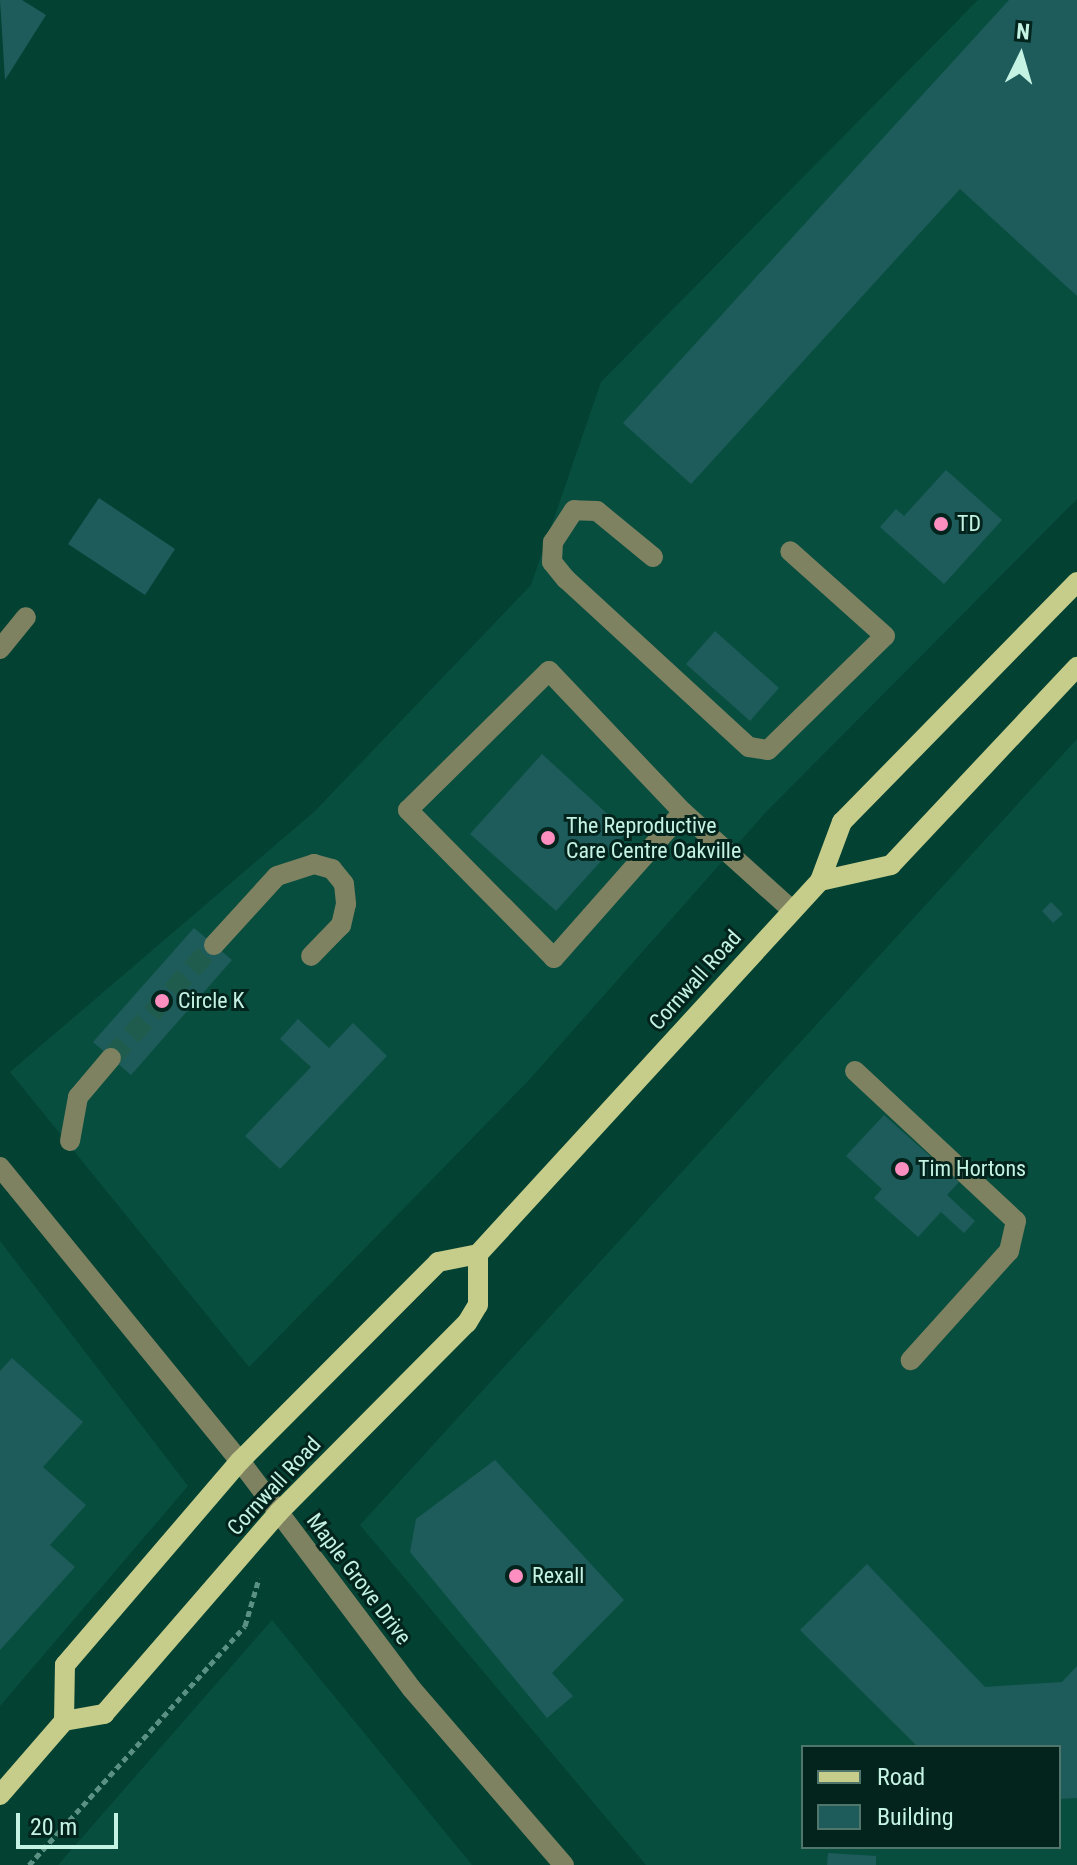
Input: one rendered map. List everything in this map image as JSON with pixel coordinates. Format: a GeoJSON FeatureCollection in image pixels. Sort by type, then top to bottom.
{"type":"FeatureCollection","features":[{"type":"Feature","properties":{"kind":"main road","name":"Cornwall Road"},"geometry":{"type":"LineString","coordinates":[[478,1254],[478,1305],[467,1323],[279,1512],[104,1714],[64,1721],[65,1665],[240,1461],[438,1262],[478,1254],[820,881],[842,822],[1077,582]]}},
{"type":"Feature","properties":{"kind":"main road"},"geometry":{"type":"LineString","coordinates":[[820,881],[891,865],[1077,667]]}},
{"type":"Feature","properties":{"kind":"main road"},"geometry":{"type":"LineString","coordinates":[[0,1795],[64,1721]]}},
{"type":"Feature","properties":{"kind":"street"},"geometry":{"type":"LineString","coordinates":[[653,557],[597,511],[574,510],[553,542],[552,562],[566,579],[749,747],[768,750],[885,636],[790,551]]}},
{"type":"Feature","properties":{"kind":"street"},"geometry":{"type":"LineString","coordinates":[[0,649],[26,617]]}},
{"type":"Feature","properties":{"kind":"street"},"geometry":{"type":"LineString","coordinates":[[683,812],[554,958],[408,810],[549,671],[683,812],[792,910]]}},
{"type":"Feature","properties":{"kind":"street"},"geometry":{"type":"LineString","coordinates":[[214,945],[277,876],[314,864],[332,869],[344,884],[346,904],[341,925],[311,956]]}},
{"type":"Feature","properties":{"kind":"street"},"geometry":{"type":"LineString","coordinates":[[70,1141],[78,1097],[111,1058]]}},
{"type":"Feature","properties":{"kind":"street"},"geometry":{"type":"LineString","coordinates":[[855,1071],[1016,1221],[1009,1251],[911,1360]]}},
{"type":"Feature","properties":{"kind":"street","name":"Maple Grove Drive"},"geometry":{"type":"LineString","coordinates":[[0,1167],[240,1461],[411,1688],[564,1865]]}},
{"type":"Feature","properties":{"kind":"path"},"geometry":{"type":"LineString","coordinates":[[29,1865],[245,1626],[262,1569]]}},
{"type":"Feature","properties":{"kind":"shaded area"},"geometry":{"type":"Polygon","coordinates":[[[978,0],[1077,0],[1077,499],[766,812],[529,1080],[249,1367],[10,1072],[315,811],[531,585],[601,382],[978,0]]]}},
{"type":"Feature","properties":{"kind":"shaded area"},"geometry":{"type":"Polygon","coordinates":[[[1077,739],[1077,1865],[646,1865],[360,1525],[1077,739]]]}},
{"type":"Feature","properties":{"kind":"shaded area"},"geometry":{"type":"Polygon","coordinates":[[[0,1241],[188,1486],[0,1706],[0,1241]]]}},
{"type":"Feature","properties":{"kind":"shaded area"},"geometry":{"type":"Polygon","coordinates":[[[272,1620],[472,1865],[58,1865],[272,1620]]]}},
{"type":"Feature","properties":{"kind":"building"},"geometry":{"type":"Polygon","coordinates":[[[0,0],[22,0],[46,15],[5,80],[0,0]]]}},
{"type":"Feature","properties":{"kind":"building"},"geometry":{"type":"Polygon","coordinates":[[[1009,0],[1077,0],[1077,296],[960,189],[691,484],[623,423],[1009,0]]]}},
{"type":"Feature","properties":{"kind":"building","name":"TD"},"geometry":{"type":"Polygon","coordinates":[[[946,470],[1002,520],[944,584],[880,527],[896,509],[904,516],[946,470]]]}},
{"type":"Feature","properties":{"kind":"building"},"geometry":{"type":"Polygon","coordinates":[[[99,498],[175,549],[145,595],[68,544],[99,498]]]}},
{"type":"Feature","properties":{"kind":"building"},"geometry":{"type":"Polygon","coordinates":[[[715,631],[779,688],[750,721],[686,664],[715,631]]]}},
{"type":"Feature","properties":{"kind":"building"},"geometry":{"type":"Polygon","coordinates":[[[542,754],[627,832],[556,911],[470,834],[542,754]]]}},
{"type":"Feature","properties":{"kind":"building"},"geometry":{"type":"Polygon","coordinates":[[[1051,902],[1063,914],[1053,923],[1042,911],[1051,902]]]}},
{"type":"Feature","properties":{"kind":"building","name":"Circle K"},"geometry":{"type":"Polygon","coordinates":[[[194,928],[232,960],[131,1075],[93,1042],[194,928]]]}},
{"type":"Feature","properties":{"kind":"building"},"geometry":{"type":"Polygon","coordinates":[[[298,1019],[329,1048],[353,1023],[387,1056],[280,1169],[245,1136],[311,1067],[280,1039],[298,1019]]]}},
{"type":"Feature","properties":{"kind":"building","name":"Tim Hortons"},"geometry":{"type":"Polygon","coordinates":[[[884,1115],[959,1182],[947,1195],[975,1221],[964,1233],[941,1212],[918,1237],[874,1198],[882,1189],[846,1156],[884,1115]]]}},
{"type":"Feature","properties":{"kind":"building"},"geometry":{"type":"Polygon","coordinates":[[[12,1358],[83,1422],[43,1467],[86,1505],[50,1545],[75,1567],[0,1650],[0,1371],[12,1358]]]}},
{"type":"Feature","properties":{"kind":"building","name":"Rexall"},"geometry":{"type":"Polygon","coordinates":[[[495,1460],[624,1600],[552,1673],[573,1696],[547,1718],[410,1552],[416,1519],[495,1460]]]}},
{"type":"Feature","properties":{"kind":"building"},"geometry":{"type":"Polygon","coordinates":[[[867,1564],[985,1687],[1062,1682],[1077,1666],[1077,1798],[1061,1799],[1061,1745],[916,1745],[800,1630],[867,1564]]]}},
{"type":"Feature","properties":{"kind":"building"},"geometry":{"type":"Polygon","coordinates":[[[828,1853],[876,1856],[876,1865],[827,1865],[828,1853]]]}},
{"type":"Feature","properties":{"kind":"tunnel"},"geometry":{"type":"LineString","coordinates":[[111,1058],[214,945]]}},
{"type":"Feature","properties":{"kind":"place","name":"TD"},"geometry":{"type":"Point","coordinates":[941,524]}},
{"type":"Feature","properties":{"kind":"place","name":"The Reproductive Care Centre Oakville"},"geometry":{"type":"Point","coordinates":[548,838]}},
{"type":"Feature","properties":{"kind":"place","name":"Circle K"},"geometry":{"type":"Point","coordinates":[162,1001]}},
{"type":"Feature","properties":{"kind":"place","name":"Tim Hortons"},"geometry":{"type":"Point","coordinates":[902,1169]}},
{"type":"Feature","properties":{"kind":"place","name":"Rexall"},"geometry":{"type":"Point","coordinates":[516,1576]}}]}
